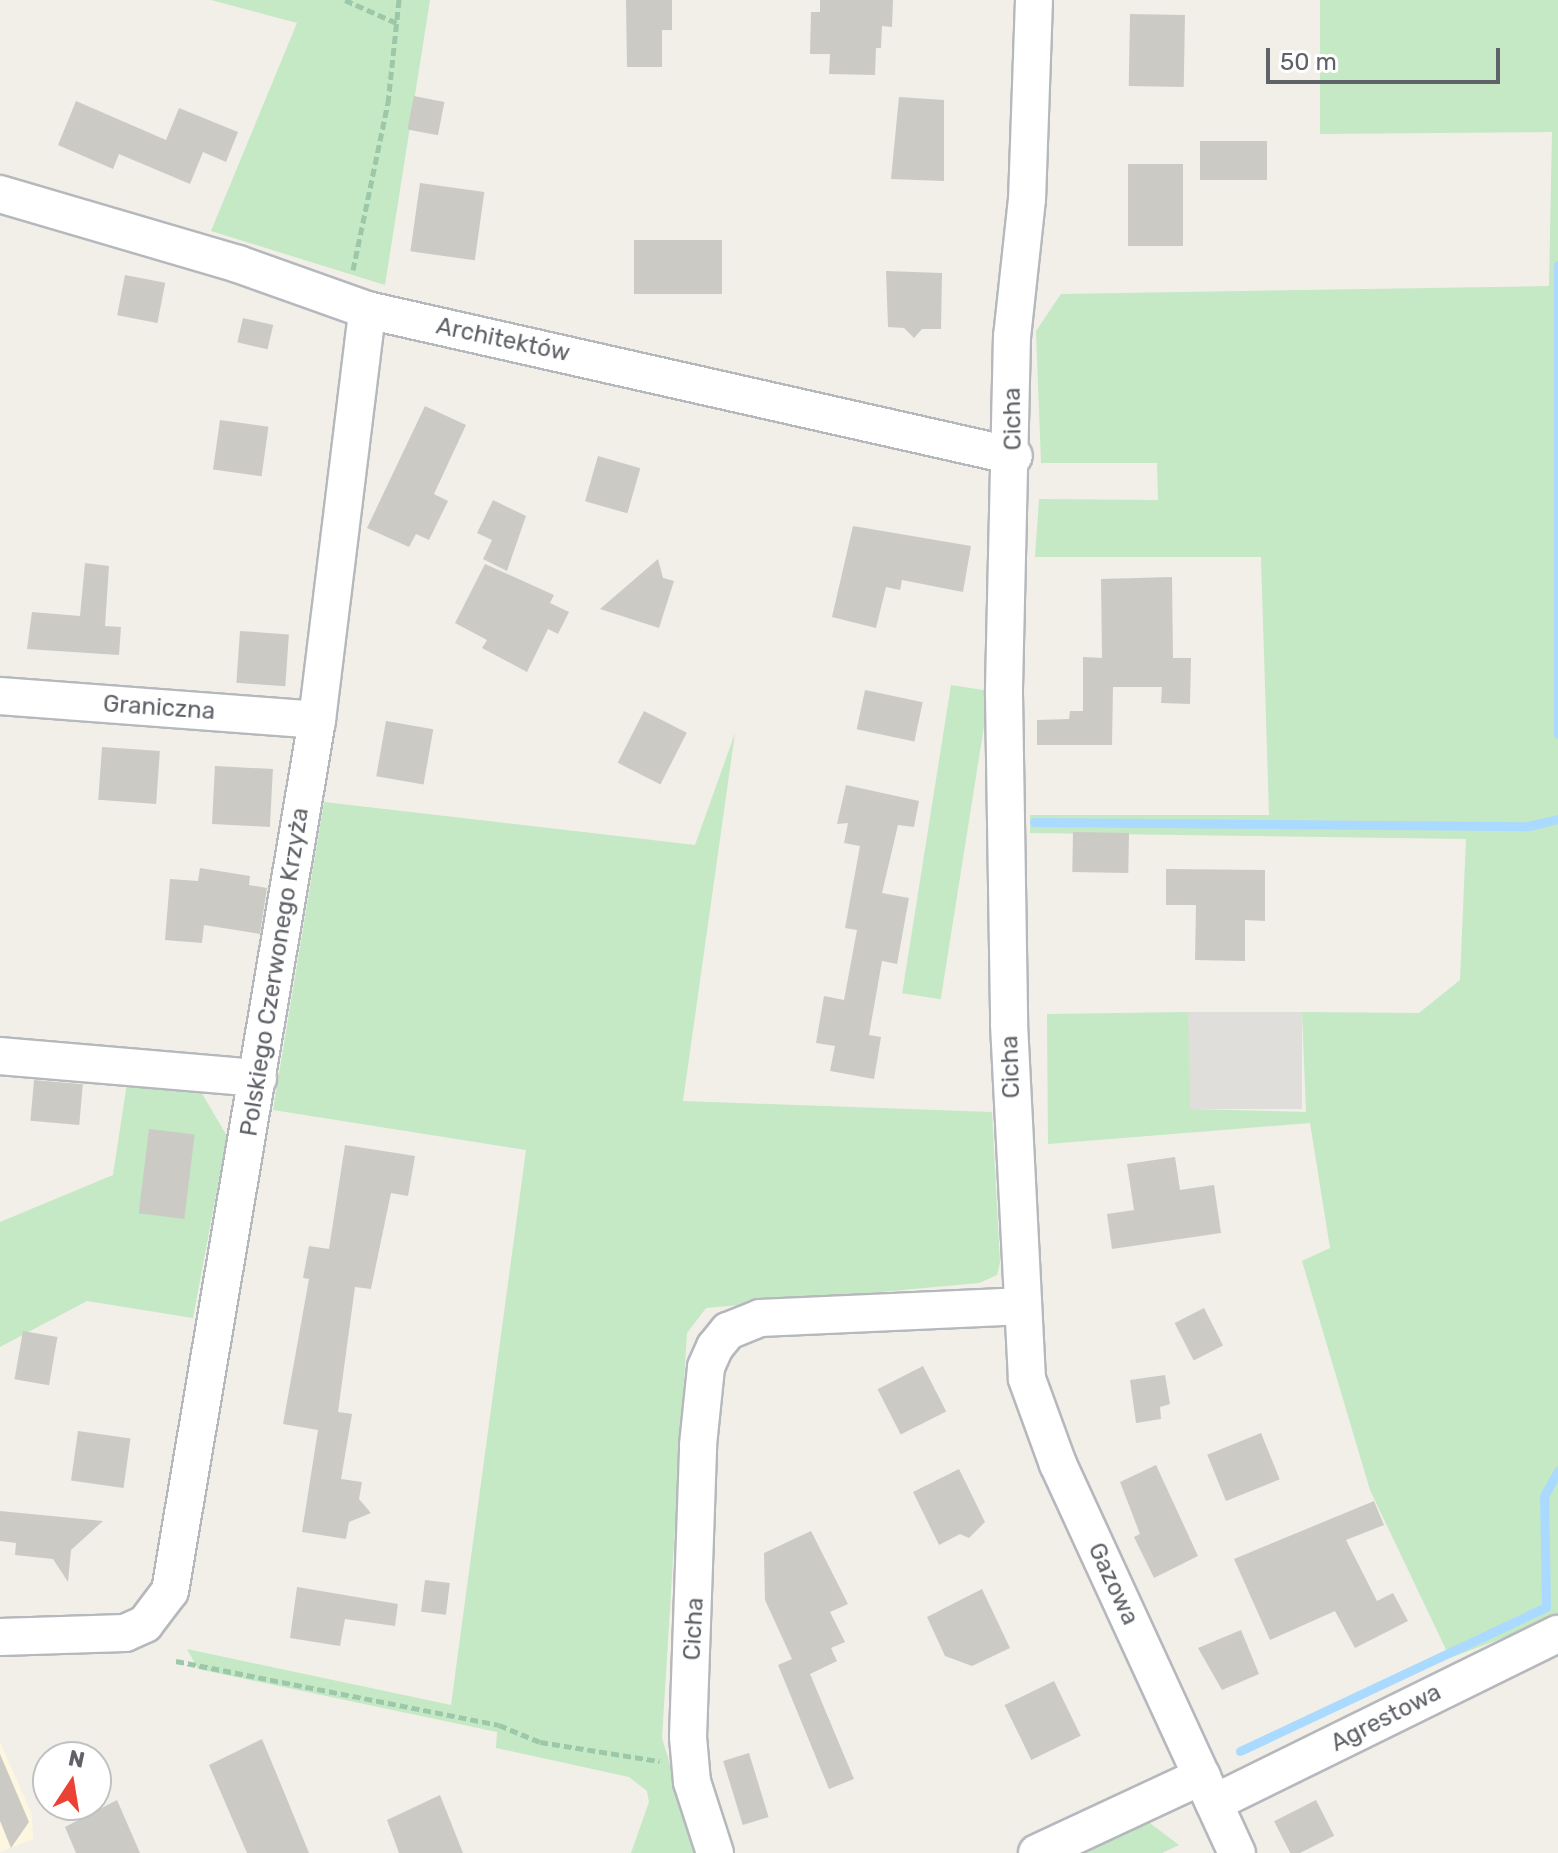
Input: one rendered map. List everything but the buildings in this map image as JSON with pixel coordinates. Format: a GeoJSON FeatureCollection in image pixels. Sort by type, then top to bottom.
{"type":"FeatureCollection","features":[{"type":"Feature","properties":{"kind":"street","name":"Cicha"},"geometry":{"type":"LineString","coordinates":[[715,1853],[689,1760],[698,1445],[715,1347],[728,1331],[760,1318],[1020,1306],[1004,694],[1014,456],[1012,336],[1027,199],[1034,0]]}},
{"type":"Feature","properties":{"kind":"street","name":"Architektów"},"geometry":{"type":"LineString","coordinates":[[0,194],[357,306],[1014,456]]}},
{"type":"Feature","properties":{"kind":"street","name":"Polskiego Czerwonego Krzyża"},"geometry":{"type":"LineString","coordinates":[[0,1637],[125,1633],[145,1624],[170,1591],[180,1547],[317,720],[357,306]]}},
{"type":"Feature","properties":{"kind":"street","name":"Graniczna"},"geometry":{"type":"LineString","coordinates":[[0,696],[317,720]]}},
{"type":"Feature","properties":{"kind":"street"},"geometry":{"type":"LineString","coordinates":[[0,1056],[258,1078]]}},
{"type":"Feature","properties":{"kind":"street","name":"Gazowa"},"geometry":{"type":"LineString","coordinates":[[1020,1306],[1037,1415],[1237,1853]]}},
{"type":"Feature","properties":{"kind":"street","name":"Agrestowa"},"geometry":{"type":"LineString","coordinates":[[1037,1853],[1208,1790],[1558,1634]]}},
{"type":"Feature","properties":{"kind":"path"},"geometry":{"type":"LineString","coordinates":[[345,0],[397,23]]}},
{"type":"Feature","properties":{"kind":"path"},"geometry":{"type":"LineString","coordinates":[[357,306],[388,103],[399,0]]}},
{"type":"Feature","properties":{"kind":"path"},"geometry":{"type":"LineString","coordinates":[[176,1661],[499,1725],[540,1742],[689,1760]]}},
{"type":"Feature","properties":{"kind":"shaded area"},"geometry":{"type":"Polygon","coordinates":[[[1188,1012],[1302,1012],[1302,1109],[1188,1109],[1188,1012]]]}},
{"type":"Feature","properties":{"kind":"shaded area"},"geometry":{"type":"Polygon","coordinates":[[[0,1742],[32,1815],[33,1839],[0,1852],[0,1742]]]}},
{"type":"Feature","properties":{"kind":"green space"},"geometry":{"type":"Polygon","coordinates":[[[211,0],[430,0],[385,285],[211,231],[297,23],[211,0]]]}},
{"type":"Feature","properties":{"kind":"green space"},"geometry":{"type":"Polygon","coordinates":[[[1320,0],[1558,0],[1558,1617],[1450,1658],[1370,1490],[1302,1261],[1330,1248],[1310,1123],[1048,1144],[1047,1014],[1188,1012],[1190,1109],[1306,1112],[1302,1012],[1419,1013],[1460,980],[1466,839],[1030,833],[1030,815],[1269,815],[1261,557],[1035,557],[1039,499],[1158,500],[1157,463],[1041,463],[1036,331],[1061,294],[1549,286],[1552,132],[1320,134],[1320,0]]]}},
{"type":"Feature","properties":{"kind":"green space"},"geometry":{"type":"Polygon","coordinates":[[[951,685],[990,691],[941,999],[902,993],[951,685]]]}},
{"type":"Feature","properties":{"kind":"green space"},"geometry":{"type":"Polygon","coordinates":[[[735,733],[683,1101],[992,1112],[1000,1263],[997,1275],[979,1283],[706,1308],[687,1333],[662,1738],[697,1853],[631,1853],[649,1802],[647,1791],[629,1777],[496,1748],[497,1732],[198,1669],[187,1649],[451,1705],[526,1150],[273,1110],[324,802],[695,845],[735,733]]]}},
{"type":"Feature","properties":{"kind":"green space"},"geometry":{"type":"Polygon","coordinates":[[[127,1083],[201,1092],[227,1136],[193,1318],[87,1301],[0,1347],[0,1222],[113,1175],[127,1083]]]}},
{"type":"Feature","properties":{"kind":"green space"},"geometry":{"type":"Polygon","coordinates":[[[1147,1821],[1179,1845],[1162,1853],[1080,1853],[1147,1821]]]}},
{"type":"Feature","properties":{"kind":"waterway"},"geometry":{"type":"LineString","coordinates":[[1558,265],[1558,734]]}},
{"type":"Feature","properties":{"kind":"waterway"},"geometry":{"type":"LineString","coordinates":[[1034,822],[1528,826],[1558,819]]}},
{"type":"Feature","properties":{"kind":"waterway"},"geometry":{"type":"LineString","coordinates":[[1240,1751],[1546,1607],[1544,1496],[1558,1471]]}}]}
